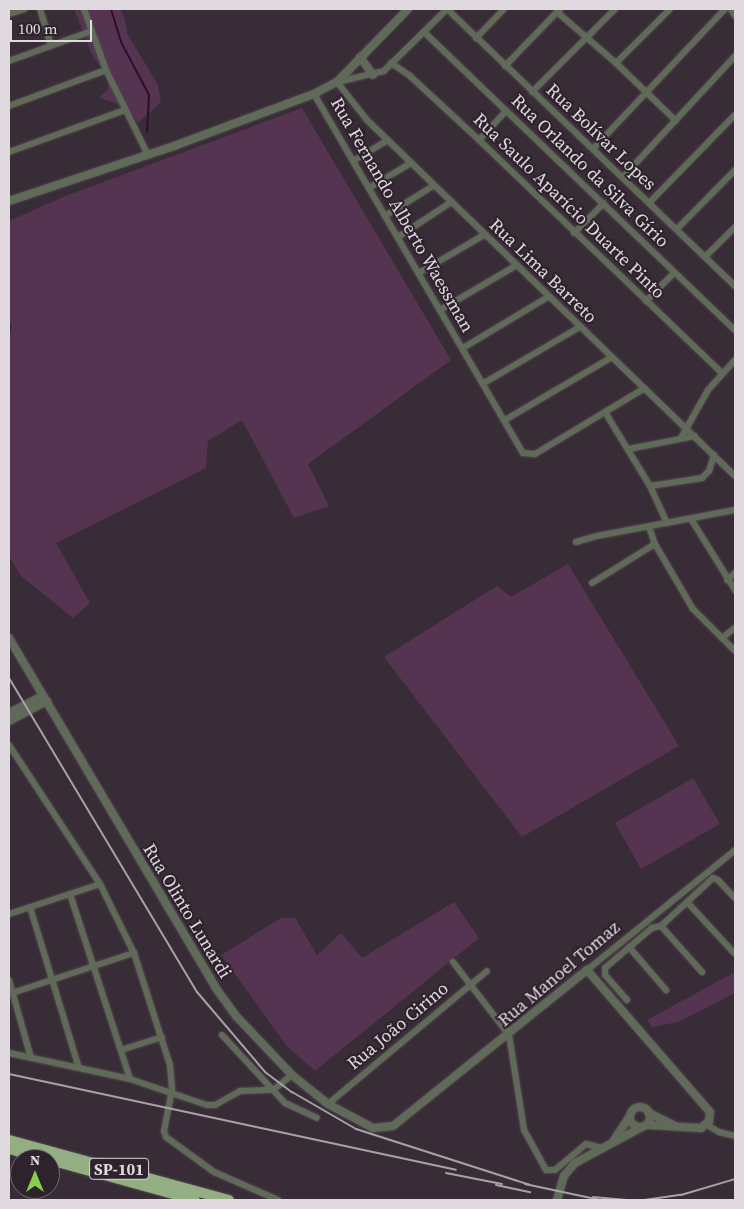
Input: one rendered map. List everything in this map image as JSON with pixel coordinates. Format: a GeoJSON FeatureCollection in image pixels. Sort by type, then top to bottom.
{"type":"FeatureCollection","features":[{"type":"Feature","properties":{"kind":"highway","name":"SP-101"},"geometry":{"type":"LineString","coordinates":[[9,1140],[229,1200]]}},
{"type":"Feature","properties":{"kind":"highway","name":"SP-101"},"geometry":{"type":"LineString","coordinates":[[60,1163],[191,1200]]}},
{"type":"Feature","properties":{"kind":"street"},"geometry":{"type":"LineString","coordinates":[[9,14],[24,9]]}},
{"type":"Feature","properties":{"kind":"street"},"geometry":{"type":"LineString","coordinates":[[40,9],[52,45]]}},
{"type":"Feature","properties":{"kind":"street"},"geometry":{"type":"LineString","coordinates":[[84,9],[106,70],[147,153]]}},
{"type":"Feature","properties":{"kind":"street"},"geometry":{"type":"LineString","coordinates":[[337,82],[408,9]]}},
{"type":"Feature","properties":{"kind":"street"},"geometry":{"type":"LineString","coordinates":[[314,94],[337,82],[374,75],[392,63],[447,9]]}},
{"type":"Feature","properties":{"kind":"street","name":"Rua Bolívar Lopes"},"geometry":{"type":"LineString","coordinates":[[447,9],[735,286]]}},
{"type":"Feature","properties":{"kind":"street"},"geometry":{"type":"LineString","coordinates":[[476,38],[504,9]]}},
{"type":"Feature","properties":{"kind":"street"},"geometry":{"type":"LineString","coordinates":[[532,92],[615,9]]}},
{"type":"Feature","properties":{"kind":"street"},"geometry":{"type":"LineString","coordinates":[[616,63],[670,9]]}},
{"type":"Feature","properties":{"kind":"street"},"geometry":{"type":"LineString","coordinates":[[593,149],[725,9]]}},
{"type":"Feature","properties":{"kind":"street"},"geometry":{"type":"LineString","coordinates":[[731,9],[735,16]]}},
{"type":"Feature","properties":{"kind":"street"},"geometry":{"type":"LineString","coordinates":[[505,66],[558,10],[676,121]]}},
{"type":"Feature","properties":{"kind":"street"},"geometry":{"type":"LineString","coordinates":[[9,61],[92,31]]}},
{"type":"Feature","properties":{"kind":"street","name":"Rua Orlando da Silva Gírio"},"geometry":{"type":"LineString","coordinates":[[424,32],[735,330]]}},
{"type":"Feature","properties":{"kind":"street"},"geometry":{"type":"LineString","coordinates":[[623,178],[735,56]]}},
{"type":"Feature","properties":{"kind":"street"},"geometry":{"type":"LineString","coordinates":[[360,57],[374,75]]}},
{"type":"Feature","properties":{"kind":"street","name":"Rua Saulo Aparício Duarte Pinto"},"geometry":{"type":"LineString","coordinates":[[392,63],[410,76],[479,140],[722,374]]}},
{"type":"Feature","properties":{"kind":"street"},"geometry":{"type":"LineString","coordinates":[[9,106],[106,70]]}},
{"type":"Feature","properties":{"kind":"street","name":"Rua Lima Barreto"},"geometry":{"type":"LineString","coordinates":[[337,82],[367,120],[433,186],[612,358],[688,428],[735,476]]}},
{"type":"Feature","properties":{"kind":"street","name":"Rua Fernando Alberto Waessman"},"geometry":{"type":"LineString","coordinates":[[9,201],[147,153],[174,146],[314,94],[523,453],[535,454],[605,412]]}},
{"type":"Feature","properties":{"kind":"street"},"geometry":{"type":"LineString","coordinates":[[9,152],[125,110]]}},
{"type":"Feature","properties":{"kind":"street"},"geometry":{"type":"LineString","coordinates":[[479,140],[506,111]]}},
{"type":"Feature","properties":{"kind":"street"},"geometry":{"type":"LineString","coordinates":[[649,203],[735,115]]}},
{"type":"Feature","properties":{"kind":"street"},"geometry":{"type":"LineString","coordinates":[[353,161],[388,140]]}},
{"type":"Feature","properties":{"kind":"street"},"geometry":{"type":"LineString","coordinates":[[369,188],[411,162]]}},
{"type":"Feature","properties":{"kind":"street"},"geometry":{"type":"LineString","coordinates":[[677,229],[735,170]]}},
{"type":"Feature","properties":{"kind":"street"},"geometry":{"type":"LineString","coordinates":[[385,216],[433,186]]}},
{"type":"Feature","properties":{"kind":"street"},"geometry":{"type":"LineString","coordinates":[[398,237],[450,202]]}},
{"type":"Feature","properties":{"kind":"street"},"geometry":{"type":"LineString","coordinates":[[574,233],[604,203]]}},
{"type":"Feature","properties":{"kind":"street"},"geometry":{"type":"LineString","coordinates":[[705,258],[735,227]]}},
{"type":"Feature","properties":{"kind":"street"},"geometry":{"type":"LineString","coordinates":[[419,273],[484,235]]}},
{"type":"Feature","properties":{"kind":"street"},"geometry":{"type":"LineString","coordinates":[[440,310],[516,265]]}},
{"type":"Feature","properties":{"kind":"street"},"geometry":{"type":"LineString","coordinates":[[646,301],[674,272]]}},
{"type":"Feature","properties":{"kind":"street"},"geometry":{"type":"LineString","coordinates":[[463,348],[548,297]]}},
{"type":"Feature","properties":{"kind":"street"},"geometry":{"type":"LineString","coordinates":[[484,384],[580,327]]}},
{"type":"Feature","properties":{"kind":"street"},"geometry":{"type":"LineString","coordinates":[[505,420],[612,358]]}},
{"type":"Feature","properties":{"kind":"street"},"geometry":{"type":"LineString","coordinates":[[681,438],[708,390],[735,360]]}},
{"type":"Feature","properties":{"kind":"street"},"geometry":{"type":"LineString","coordinates":[[645,388],[605,412],[650,486],[667,523]]}},
{"type":"Feature","properties":{"kind":"street"},"geometry":{"type":"LineString","coordinates":[[629,449],[695,436]]}},
{"type":"Feature","properties":{"kind":"street"},"geometry":{"type":"LineString","coordinates":[[713,464],[714,454]]}},
{"type":"Feature","properties":{"kind":"street"},"geometry":{"type":"LineString","coordinates":[[650,486],[702,478],[713,464],[719,460]]}},
{"type":"Feature","properties":{"kind":"street"},"geometry":{"type":"LineString","coordinates":[[576,542],[735,510]]}},
{"type":"Feature","properties":{"kind":"street"},"geometry":{"type":"LineString","coordinates":[[691,519],[727,580],[735,590]]}},
{"type":"Feature","properties":{"kind":"street"},"geometry":{"type":"LineString","coordinates":[[649,527],[655,544],[693,609],[735,651]]}},
{"type":"Feature","properties":{"kind":"street"},"geometry":{"type":"LineString","coordinates":[[592,583],[655,544]]}},
{"type":"Feature","properties":{"kind":"street"},"geometry":{"type":"LineString","coordinates":[[727,580],[735,573]]}},
{"type":"Feature","properties":{"kind":"street"},"geometry":{"type":"LineString","coordinates":[[722,638],[735,628]]}},
{"type":"Feature","properties":{"kind":"street","name":"Rua Olinto Lunardi"},"geometry":{"type":"LineString","coordinates":[[9,638],[215,987],[237,1017],[292,1075],[328,1104],[373,1128],[393,1126],[402,1121]]}},
{"type":"Feature","properties":{"kind":"street"},"geometry":{"type":"LineString","coordinates":[[9,713],[45,698]]}},
{"type":"Feature","properties":{"kind":"street"},"geometry":{"type":"LineString","coordinates":[[9,721],[45,698]]}},
{"type":"Feature","properties":{"kind":"street"},"geometry":{"type":"LineString","coordinates":[[9,745],[100,884],[134,953],[170,1065],[172,1090],[164,1131],[172,1143],[214,1172],[278,1200]]}},
{"type":"Feature","properties":{"kind":"street","name":"Rua Manoel Tomaz"},"geometry":{"type":"LineString","coordinates":[[402,1121],[735,850]]}},
{"type":"Feature","properties":{"kind":"street"},"geometry":{"type":"LineString","coordinates":[[627,1000],[604,971],[629,947],[652,928],[661,926],[688,903],[692,895],[712,878],[718,880],[735,898]]}},
{"type":"Feature","properties":{"kind":"street"},"geometry":{"type":"LineString","coordinates":[[9,914],[100,884]]}},
{"type":"Feature","properties":{"kind":"street"},"geometry":{"type":"LineString","coordinates":[[70,894],[130,1079]]}},
{"type":"Feature","properties":{"kind":"street"},"geometry":{"type":"LineString","coordinates":[[688,903],[734,953]]}},
{"type":"Feature","properties":{"kind":"street"},"geometry":{"type":"LineString","coordinates":[[30,907],[79,1068]]}},
{"type":"Feature","properties":{"kind":"street"},"geometry":{"type":"LineString","coordinates":[[660,910],[668,920]]}},
{"type":"Feature","properties":{"kind":"street"},"geometry":{"type":"LineString","coordinates":[[661,926],[702,972]]}},
{"type":"Feature","properties":{"kind":"street"},"geometry":{"type":"LineString","coordinates":[[629,947],[666,990]]}},
{"type":"Feature","properties":{"kind":"street"},"geometry":{"type":"LineString","coordinates":[[11,993],[92,965],[134,953]]}},
{"type":"Feature","properties":{"kind":"street"},"geometry":{"type":"LineString","coordinates":[[453,962],[509,1035],[526,1138],[550,1172],[580,1146],[593,1143],[602,1148]]}},
{"type":"Feature","properties":{"kind":"street"},"geometry":{"type":"LineString","coordinates":[[587,970],[706,1105],[710,1117],[707,1124],[701,1128],[635,1126],[630,1116]]}},
{"type":"Feature","properties":{"kind":"street","name":"Rua João Cirino"},"geometry":{"type":"LineString","coordinates":[[328,1104],[487,971]]}},
{"type":"Feature","properties":{"kind":"street"},"geometry":{"type":"LineString","coordinates":[[9,980],[11,993],[31,1058]]}},
{"type":"Feature","properties":{"kind":"street"},"geometry":{"type":"LineString","coordinates":[[222,1035],[285,1103],[317,1118]]}},
{"type":"Feature","properties":{"kind":"street"},"geometry":{"type":"LineString","coordinates":[[121,1050],[162,1037]]}},
{"type":"Feature","properties":{"kind":"street"},"geometry":{"type":"LineString","coordinates":[[9,1053],[130,1079],[172,1090],[180,1097],[215,1106],[240,1091],[273,1090],[292,1075]]}},
{"type":"Feature","properties":{"kind":"street"},"geometry":{"type":"LineString","coordinates":[[612,1143],[630,1116],[639,1107],[681,1127]]}},
{"type":"Feature","properties":{"kind":"street"},"geometry":{"type":"LineString","coordinates":[[557,1200],[568,1170],[602,1148],[644,1126],[649,1113]]}},
{"type":"Feature","properties":{"kind":"street"},"geometry":{"type":"LineString","coordinates":[[707,1124],[719,1132],[735,1136]]}},
{"type":"Feature","properties":{"kind":"shaded area"},"geometry":{"type":"Polygon","coordinates":[[[74,9],[120,9],[124,16],[128,35],[158,85],[161,102],[138,123],[129,109],[99,97],[108,90],[108,76],[93,57],[74,9]]]}},
{"type":"Feature","properties":{"kind":"shaded area"},"geometry":{"type":"Polygon","coordinates":[[[302,108],[451,360],[308,464],[329,506],[294,518],[242,420],[208,441],[206,468],[56,543],[90,603],[73,618],[21,576],[9,556],[9,340],[12,325],[9,320],[9,221],[63,197],[302,108]]]}},
{"type":"Feature","properties":{"kind":"shaded area"},"geometry":{"type":"Polygon","coordinates":[[[568,564],[679,746],[522,837],[384,657],[497,586],[511,597],[568,564]]]}},
{"type":"Feature","properties":{"kind":"shaded area"},"geometry":{"type":"Polygon","coordinates":[[[693,778],[720,824],[641,869],[615,823],[693,778]]]}},
{"type":"Feature","properties":{"kind":"shaded area"},"geometry":{"type":"Polygon","coordinates":[[[454,902],[479,938],[315,1071],[287,1046],[221,955],[281,918],[295,918],[317,955],[341,933],[362,958],[454,902]]]}},
{"type":"Feature","properties":{"kind":"shaded area"},"geometry":{"type":"Polygon","coordinates":[[[735,972],[735,993],[678,1022],[652,1027],[647,1020],[735,972]]]}},
{"type":"Feature","properties":{"kind":"waterway"},"geometry":{"type":"LineString","coordinates":[[111,9],[121,42],[149,95],[147,132]]}},
{"type":"Feature","properties":{"kind":"railway"},"geometry":{"type":"LineString","coordinates":[[9,678],[197,992],[265,1072],[292,1092],[356,1129],[530,1185]]}},
{"type":"Feature","properties":{"kind":"railway"},"geometry":{"type":"LineString","coordinates":[[9,1074],[456,1170]]}},
{"type":"Feature","properties":{"kind":"railway"},"geometry":{"type":"LineString","coordinates":[[446,1173],[502,1184]]}},
{"type":"Feature","properties":{"kind":"railway"},"geometry":{"type":"LineString","coordinates":[[644,1200],[681,1195],[735,1179]]}},
{"type":"Feature","properties":{"kind":"railway"},"geometry":{"type":"LineString","coordinates":[[525,1184],[600,1200]]}},
{"type":"Feature","properties":{"kind":"railway"},"geometry":{"type":"LineString","coordinates":[[496,1185],[530,1192]]}},
{"type":"Feature","properties":{"kind":"railway"},"geometry":{"type":"LineString","coordinates":[[593,1197],[627,1200]]}}]}
